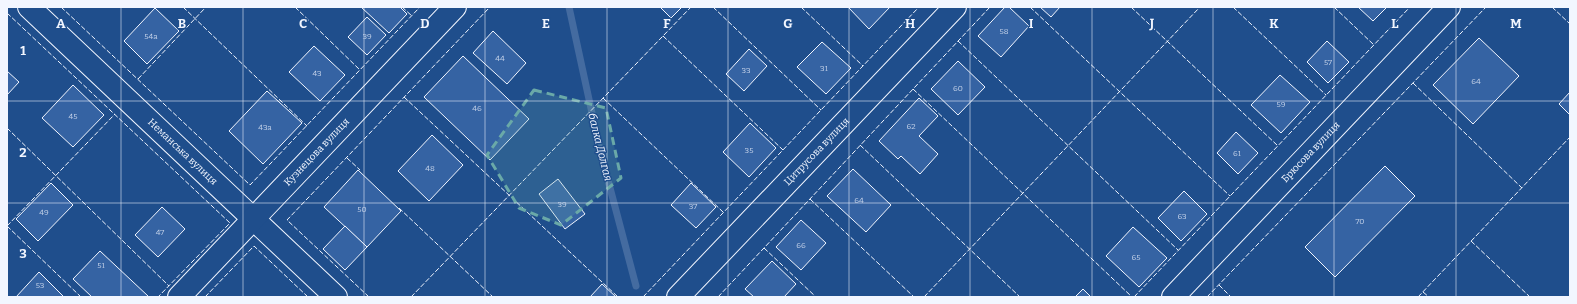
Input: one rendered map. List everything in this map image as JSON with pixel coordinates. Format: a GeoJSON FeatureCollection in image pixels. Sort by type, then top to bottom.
{"type":"FeatureCollection","features":[{"type":"Feature","properties":{"kind":"street","name":"Неманська вулиця"},"geometry":{"type":"LineString","coordinates":[[29,7],[336,297]]}},
{"type":"Feature","properties":{"kind":"street","name":"Кузнецова вулиця"},"geometry":{"type":"LineString","coordinates":[[179,297],[454,7]]}},
{"type":"Feature","properties":{"kind":"street","name":"Цитрусова вулиця"},"geometry":{"type":"LineString","coordinates":[[678,297],[955,7]]}},
{"type":"Feature","properties":{"kind":"street","name":"Брюсова вулиця"},"geometry":{"type":"LineString","coordinates":[[1174,297],[1449,7]]}},
{"type":"Feature","properties":{"kind":"highlighted area"},"geometry":{"type":"Polygon","coordinates":[[[534,90],[606,108],[621,178],[561,225],[519,208],[487,155],[534,90]]]}},
{"type":"Feature","properties":{"kind":"building"},"geometry":{"type":"Polygon","coordinates":[[[361,7],[400,7],[407,14],[389,33],[361,7]]]}},
{"type":"Feature","properties":{"kind":"building"},"geometry":{"type":"Polygon","coordinates":[[[660,7],[682,7],[671,18],[660,7]]]}},
{"type":"Feature","properties":{"kind":"building"},"geometry":{"type":"Polygon","coordinates":[[[848,7],[890,7],[869,29],[848,7]]]}},
{"type":"Feature","properties":{"kind":"building"},"geometry":{"type":"Polygon","coordinates":[[[1005,7],[1009,7],[1029,26],[1001,57],[978,36],[1005,7]]]}},
{"type":"Feature","properties":{"kind":"building"},"geometry":{"type":"Polygon","coordinates":[[[1040,7],[1060,7],[1051,17],[1040,7]]]}},
{"type":"Feature","properties":{"kind":"building"},"geometry":{"type":"Polygon","coordinates":[[[1358,7],[1387,7],[1373,21],[1358,7]]]}},
{"type":"Feature","properties":{"kind":"building"},"geometry":{"type":"Polygon","coordinates":[[[155,8],[179,31],[147,64],[124,41],[155,8]]]}},
{"type":"Feature","properties":{"kind":"building"},"geometry":{"type":"Polygon","coordinates":[[[367,17],[386,35],[367,55],[348,37],[367,17]]]}},
{"type":"Feature","properties":{"kind":"building"},"geometry":{"type":"Polygon","coordinates":[[[493,31],[526,63],[507,84],[473,53],[493,31]]]}},
{"type":"Feature","properties":{"kind":"building"},"geometry":{"type":"Polygon","coordinates":[[[1479,38],[1519,76],[1473,124],[1433,85],[1479,38]]]}},
{"type":"Feature","properties":{"kind":"building"},"geometry":{"type":"Polygon","coordinates":[[[1327,41],[1349,62],[1328,83],[1307,62],[1327,41]]]}},
{"type":"Feature","properties":{"kind":"building"},"geometry":{"type":"Polygon","coordinates":[[[822,42],[851,68],[826,94],[797,67],[822,42]]]}},
{"type":"Feature","properties":{"kind":"building"},"geometry":{"type":"Polygon","coordinates":[[[314,46],[345,75],[320,101],[289,72],[314,46]]]}},
{"type":"Feature","properties":{"kind":"building"},"geometry":{"type":"Polygon","coordinates":[[[749,49],[767,66],[744,91],[726,74],[749,49]]]}},
{"type":"Feature","properties":{"kind":"building"},"geometry":{"type":"Polygon","coordinates":[[[463,56],[529,119],[490,160],[424,97],[463,56]]]}},
{"type":"Feature","properties":{"kind":"building"},"geometry":{"type":"Polygon","coordinates":[[[958,61],[985,87],[958,115],[931,89],[958,61]]]}},
{"type":"Feature","properties":{"kind":"building"},"geometry":{"type":"Polygon","coordinates":[[[7,71],[19,82],[7,95],[7,71]]]}},
{"type":"Feature","properties":{"kind":"building"},"geometry":{"type":"Polygon","coordinates":[[[1280,75],[1310,102],[1281,133],[1251,105],[1280,75]]]}},
{"type":"Feature","properties":{"kind":"building"},"geometry":{"type":"Polygon","coordinates":[[[73,85],[104,115],[73,147],[42,118],[73,85]]]}},
{"type":"Feature","properties":{"kind":"building"},"geometry":{"type":"Polygon","coordinates":[[[267,91],[302,123],[263,164],[229,131],[267,91]]]}},
{"type":"Feature","properties":{"kind":"building"},"geometry":{"type":"Polygon","coordinates":[[[1570,92],[1570,115],[1559,104],[1570,92]]]}},
{"type":"Feature","properties":{"kind":"building"},"geometry":{"type":"Polygon","coordinates":[[[919,98],[938,116],[919,136],[938,154],[920,174],[901,156],[898,159],[879,141],[919,98]]]}},
{"type":"Feature","properties":{"kind":"building"},"geometry":{"type":"Polygon","coordinates":[[[750,123],[776,148],[749,177],[723,152],[750,123]]]}},
{"type":"Feature","properties":{"kind":"building"},"geometry":{"type":"Polygon","coordinates":[[[1236,132],[1258,153],[1238,174],[1217,153],[1236,132]]]}},
{"type":"Feature","properties":{"kind":"building"},"geometry":{"type":"Polygon","coordinates":[[[432,135],[463,165],[429,201],[398,171],[432,135]]]}},
{"type":"Feature","properties":{"kind":"building"},"geometry":{"type":"Polygon","coordinates":[[[1385,166],[1415,196],[1335,277],[1305,247],[1385,166]]]}},
{"type":"Feature","properties":{"kind":"building"},"geometry":{"type":"Polygon","coordinates":[[[853,169],[891,205],[866,232],[827,196],[853,169]]]}},
{"type":"Feature","properties":{"kind":"building"},"geometry":{"type":"Polygon","coordinates":[[[358,170],[401,211],[367,247],[324,207],[358,170]]]}},
{"type":"Feature","properties":{"kind":"building"},"geometry":{"type":"Polygon","coordinates":[[[558,179],[585,214],[565,229],[539,194],[558,179]]]}},
{"type":"Feature","properties":{"kind":"building"},"geometry":{"type":"Polygon","coordinates":[[[51,183],[73,205],[38,241],[16,219],[51,183]]]}},
{"type":"Feature","properties":{"kind":"building"},"geometry":{"type":"Polygon","coordinates":[[[691,183],[716,207],[696,228],[671,205],[691,183]]]}},
{"type":"Feature","properties":{"kind":"building"},"geometry":{"type":"Polygon","coordinates":[[[1184,191],[1207,214],[1181,241],[1158,218],[1184,191]]]}},
{"type":"Feature","properties":{"kind":"building"},"geometry":{"type":"Polygon","coordinates":[[[162,207],[185,229],[158,257],[135,235],[162,207]]]}},
{"type":"Feature","properties":{"kind":"building"},"geometry":{"type":"Polygon","coordinates":[[[801,220],[826,243],[801,270],[776,247],[801,220]]]}},
{"type":"Feature","properties":{"kind":"building"},"geometry":{"type":"Polygon","coordinates":[[[345,226],[367,247],[345,270],[323,249],[345,226]]]}},
{"type":"Feature","properties":{"kind":"building"},"geometry":{"type":"Polygon","coordinates":[[[1133,227],[1167,258],[1139,287],[1106,256],[1133,227]]]}},
{"type":"Feature","properties":{"kind":"building"},"geometry":{"type":"Polygon","coordinates":[[[100,251],[148,296],[92,297],[73,279],[100,251]]]}},
{"type":"Feature","properties":{"kind":"building"},"geometry":{"type":"Polygon","coordinates":[[[772,261],[796,284],[784,297],[754,297],[745,289],[772,261]]]}},
{"type":"Feature","properties":{"kind":"building"},"geometry":{"type":"Polygon","coordinates":[[[39,272],[64,297],[16,297],[39,272]]]}},
{"type":"Feature","properties":{"kind":"building"},"geometry":{"type":"Polygon","coordinates":[[[602,284],[616,297],[590,297],[602,284]]]}},
{"type":"Feature","properties":{"kind":"building"},"geometry":{"type":"Polygon","coordinates":[[[1083,289],[1091,297],[1075,297],[1083,289]]]}},
{"type":"Feature","properties":{"kind":"waterway","name":"балка Долгая"},"geometry":{"type":"LineString","coordinates":[[569,7],[600,150],[636,286]]}},
{"type":"Feature","properties":{"kind":"fence"},"geometry":{"type":"LineString","coordinates":[[61,7],[250,185],[420,7]]}},
{"type":"Feature","properties":{"kind":"fence"},"geometry":{"type":"LineString","coordinates":[[183,7],[307,126]]}},
{"type":"Feature","properties":{"kind":"fence"},"geometry":{"type":"LineString","coordinates":[[138,79],[206,7]]}},
{"type":"Feature","properties":{"kind":"fence"},"geometry":{"type":"LineString","coordinates":[[295,7],[360,70]]}},
{"type":"Feature","properties":{"kind":"fence"},"geometry":{"type":"LineString","coordinates":[[402,7],[412,16]]}},
{"type":"Feature","properties":{"kind":"fence"},"geometry":{"type":"LineString","coordinates":[[369,297],[287,220],[490,7]]}},
{"type":"Feature","properties":{"kind":"fence"},"geometry":{"type":"LineString","coordinates":[[411,297],[691,7]]}},
{"type":"Feature","properties":{"kind":"fence"},"geometry":{"type":"LineString","coordinates":[[713,7],[821,110]]}},
{"type":"Feature","properties":{"kind":"fence"},"geometry":{"type":"LineString","coordinates":[[801,7],[863,66]]}},
{"type":"Feature","properties":{"kind":"fence"},"geometry":{"type":"LineString","coordinates":[[643,297],[919,7]]}},
{"type":"Feature","properties":{"kind":"fence"},"geometry":{"type":"LineString","coordinates":[[718,297],[990,7]]}},
{"type":"Feature","properties":{"kind":"fence"},"geometry":{"type":"LineString","coordinates":[[1030,7],[1230,196]]}},
{"type":"Feature","properties":{"kind":"fence"},"geometry":{"type":"LineString","coordinates":[[1131,7],[1278,146]]}},
{"type":"Feature","properties":{"kind":"fence"},"geometry":{"type":"LineString","coordinates":[[924,297],[1200,7]]}},
{"type":"Feature","properties":{"kind":"fence"},"geometry":{"type":"LineString","coordinates":[[1233,7],[1326,95]]}},
{"type":"Feature","properties":{"kind":"fence"},"geometry":{"type":"LineString","coordinates":[[1334,7],[1374,45]]}},
{"type":"Feature","properties":{"kind":"fence"},"geometry":{"type":"LineString","coordinates":[[1134,297],[1410,7]]}},
{"type":"Feature","properties":{"kind":"fence"},"geometry":{"type":"LineString","coordinates":[[1207,297],[1486,7]]}},
{"type":"Feature","properties":{"kind":"fence"},"geometry":{"type":"LineString","coordinates":[[1552,7],[1570,24]]}},
{"type":"Feature","properties":{"kind":"fence"},"geometry":{"type":"LineString","coordinates":[[7,13],[230,223],[158,297]]}},
{"type":"Feature","properties":{"kind":"fence"},"geometry":{"type":"LineString","coordinates":[[663,36],[783,150]]}},
{"type":"Feature","properties":{"kind":"fence"},"geometry":{"type":"LineString","coordinates":[[958,41],[1178,250]]}},
{"type":"Feature","properties":{"kind":"fence"},"geometry":{"type":"LineString","coordinates":[[1413,83],[1522,188]]}},
{"type":"Feature","properties":{"kind":"fence"},"geometry":{"type":"LineString","coordinates":[[913,89],[1132,297]]}},
{"type":"Feature","properties":{"kind":"fence"},"geometry":{"type":"LineString","coordinates":[[404,97],[618,297]]}},
{"type":"Feature","properties":{"kind":"fence"},"geometry":{"type":"LineString","coordinates":[[603,98],[723,212]]}},
{"type":"Feature","properties":{"kind":"fence"},"geometry":{"type":"LineString","coordinates":[[7,226],[115,114]]}},
{"type":"Feature","properties":{"kind":"fence"},"geometry":{"type":"LineString","coordinates":[[7,128],[169,286]]}},
{"type":"Feature","properties":{"kind":"fence"},"geometry":{"type":"LineString","coordinates":[[1418,297],[1570,137]]}},
{"type":"Feature","properties":{"kind":"fence"},"geometry":{"type":"LineString","coordinates":[[860,145],[1020,297]]}},
{"type":"Feature","properties":{"kind":"fence"},"geometry":{"type":"LineString","coordinates":[[347,158],[360,170]]}},
{"type":"Feature","properties":{"kind":"fence"},"geometry":{"type":"LineString","coordinates":[[810,199],[914,297]]}},
{"type":"Feature","properties":{"kind":"fence"},"geometry":{"type":"LineString","coordinates":[[399,208],[493,297]]}},
{"type":"Feature","properties":{"kind":"fence"},"geometry":{"type":"LineString","coordinates":[[7,226],[81,297]]}},
{"type":"Feature","properties":{"kind":"fence"},"geometry":{"type":"LineString","coordinates":[[1471,241],[1530,297]]}},
{"type":"Feature","properties":{"kind":"fence"},"geometry":{"type":"LineString","coordinates":[[205,297],[254,246],[308,297]]}},
{"type":"Feature","properties":{"kind":"fence"},"geometry":{"type":"LineString","coordinates":[[764,248],[816,297]]}},
{"type":"Feature","properties":{"kind":"fence"},"geometry":{"type":"LineString","coordinates":[[1219,285],[1231,297]]}},
{"type":"Feature","properties":{"kind":"fence"},"geometry":{"type":"LineString","coordinates":[[1423,292],[1429,297]]}}]}
